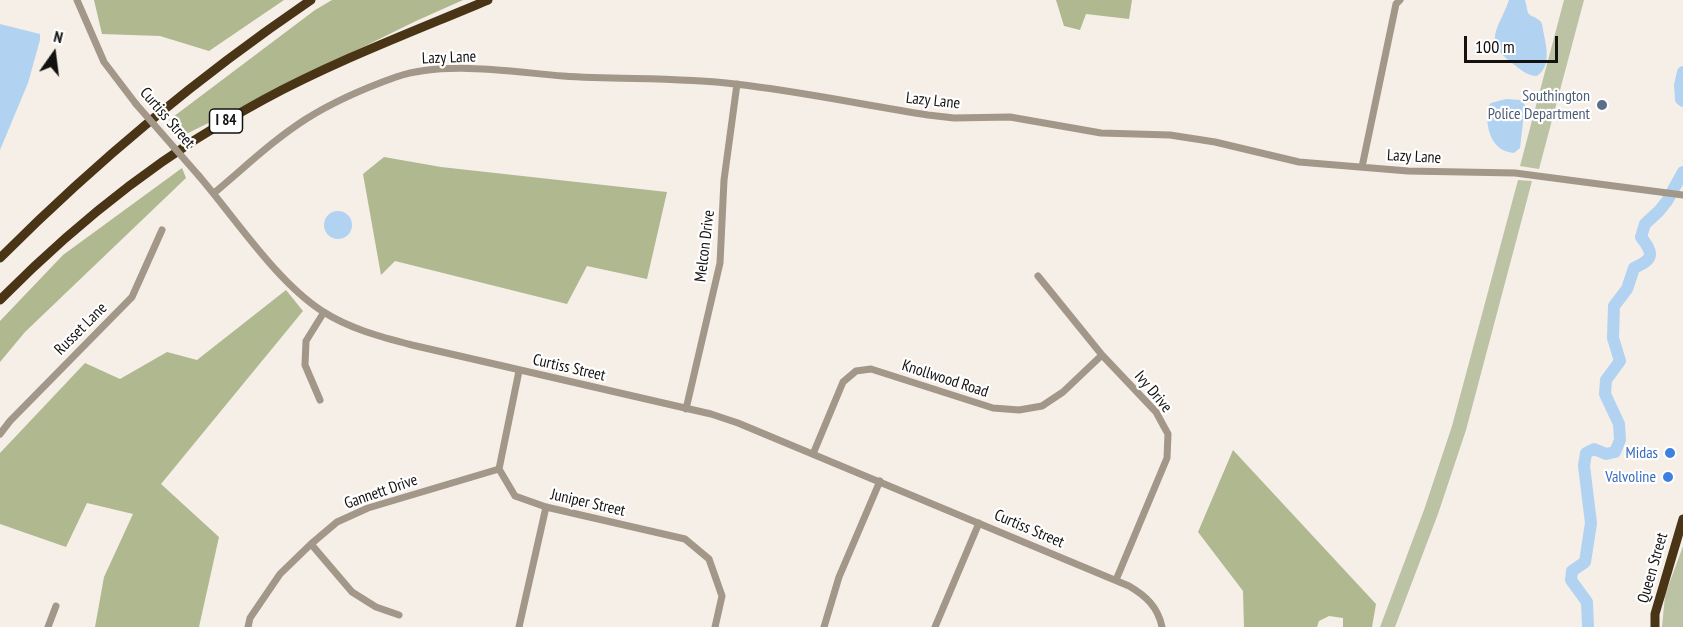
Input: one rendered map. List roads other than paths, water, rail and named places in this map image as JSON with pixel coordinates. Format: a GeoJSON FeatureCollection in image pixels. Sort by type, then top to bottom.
{"type":"FeatureCollection","features":[{"type":"Feature","properties":{"kind":"highway"},"geometry":{"type":"LineString","coordinates":[[0,258],[71,189],[147,123],[230,58],[311,0]]}},
{"type":"Feature","properties":{"kind":"highway","name":"I 84"},"geometry":{"type":"LineString","coordinates":[[0,300],[91,215],[147,172],[204,134],[263,100],[325,69],[488,0]]}},
{"type":"Feature","properties":{"kind":"highway","name":"Queen Street"},"geometry":{"type":"LineString","coordinates":[[1655,627],[1655,614],[1683,519]]}},
{"type":"Feature","properties":{"kind":"street","name":"Curtiss Street"},"geometry":{"type":"LineString","coordinates":[[77,0],[104,62],[136,104],[284,278],[300,294],[324,312],[386,339],[731,421],[1116,580],[1141,593],[1149,600],[1156,610],[1162,627]]}},
{"type":"Feature","properties":{"kind":"street"},"geometry":{"type":"LineString","coordinates":[[1362,167],[1396,4],[1400,0]]}},
{"type":"Feature","properties":{"kind":"street","name":"Lazy Lane"},"geometry":{"type":"LineString","coordinates":[[214,193],[270,145],[313,115],[345,98],[397,76],[426,69],[455,68],[585,77],[688,79],[737,84],[928,115],[954,118],[1010,117],[1101,132],[1173,135],[1215,142],[1299,162],[1408,171],[1515,173],[1682,194]]}},
{"type":"Feature","properties":{"kind":"street","name":"Melcon Drive"},"geometry":{"type":"LineString","coordinates":[[686,409],[720,263],[724,180],[737,84]]}},
{"type":"Feature","properties":{"kind":"street","name":"Russet Lane"},"geometry":{"type":"LineString","coordinates":[[0,434],[10,421],[132,297],[162,230]]}},
{"type":"Feature","properties":{"kind":"street","name":"Ivy Drive"},"geometry":{"type":"LineString","coordinates":[[1038,276],[1102,355],[1156,412],[1168,434],[1167,458],[1116,580]]}},
{"type":"Feature","properties":{"kind":"street"},"geometry":{"type":"LineString","coordinates":[[320,400],[305,365],[306,340],[324,312]]}},
{"type":"Feature","properties":{"kind":"street","name":"Knollwood Road"},"geometry":{"type":"LineString","coordinates":[[813,453],[843,382],[856,370],[871,369],[993,408],[1019,410],[1042,406],[1063,392],[1102,355]]}},
{"type":"Feature","properties":{"kind":"street"},"geometry":{"type":"LineString","coordinates":[[499,469],[519,371]]}},
{"type":"Feature","properties":{"kind":"street","name":"Juniper Street"},"geometry":{"type":"LineString","coordinates":[[499,469],[515,496],[546,507],[685,539],[709,559],[722,596],[715,627]]}},
{"type":"Feature","properties":{"kind":"street","name":"Gannett Drive"},"geometry":{"type":"LineString","coordinates":[[248,627],[250,618],[280,574],[337,522],[368,508],[499,469]]}},
{"type":"Feature","properties":{"kind":"street"},"geometry":{"type":"LineString","coordinates":[[824,627],[839,577],[880,481]]}},
{"type":"Feature","properties":{"kind":"street"},"geometry":{"type":"LineString","coordinates":[[519,627],[546,507]]}},
{"type":"Feature","properties":{"kind":"street"},"geometry":{"type":"LineString","coordinates":[[935,627],[979,523]]}},
{"type":"Feature","properties":{"kind":"street"},"geometry":{"type":"LineString","coordinates":[[311,544],[352,592],[376,607],[399,615]]}},
{"type":"Feature","properties":{"kind":"street"},"geometry":{"type":"LineString","coordinates":[[48,627],[56,606]]}},
{"type":"Feature","properties":{"kind":"water"},"geometry":{"type":"Polygon","coordinates":[[[1509,0],[1525,0],[1528,13],[1542,24],[1546,61],[1542,72],[1537,76],[1521,70],[1497,48],[1496,34],[1509,0]]]}},
{"type":"Feature","properties":{"kind":"water"},"geometry":{"type":"Polygon","coordinates":[[[0,24],[40,34],[40,40],[28,83],[0,150],[0,24]]]}},
{"type":"Feature","properties":{"kind":"water"},"geometry":{"type":"Polygon","coordinates":[[[1506,99],[1521,100],[1525,105],[1520,148],[1514,153],[1499,148],[1494,143],[1487,122],[1488,106],[1506,99]]]}},
{"type":"Feature","properties":{"kind":"water"},"geometry":{"type":"Polygon","coordinates":[[[338,211],[348,215],[352,225],[348,235],[338,239],[328,235],[324,225],[328,215],[338,211]]]}},
{"type":"Feature","properties":{"kind":"waterway"},"geometry":{"type":"LineString","coordinates":[[1683,72],[1680,85],[1683,101]]}},
{"type":"Feature","properties":{"kind":"waterway"},"geometry":{"type":"LineString","coordinates":[[1588,627],[1587,602],[1571,580],[1572,571],[1585,562],[1591,523],[1584,466],[1586,453],[1594,449],[1606,454],[1615,452],[1620,440],[1619,424],[1605,394],[1606,380],[1620,361],[1613,338],[1614,306],[1627,289],[1634,268],[1645,262],[1650,255],[1641,237],[1645,224],[1667,201],[1683,172]]}},
{"type":"Feature","properties":{"kind":"place","name":"Southington Police Department"},"geometry":{"type":"Point","coordinates":[1602,105]}},
{"type":"Feature","properties":{"kind":"place","name":"Midas"},"geometry":{"type":"Point","coordinates":[1670,453]}},
{"type":"Feature","properties":{"kind":"place","name":"Valvoline"},"geometry":{"type":"Point","coordinates":[1668,477]}}]}
